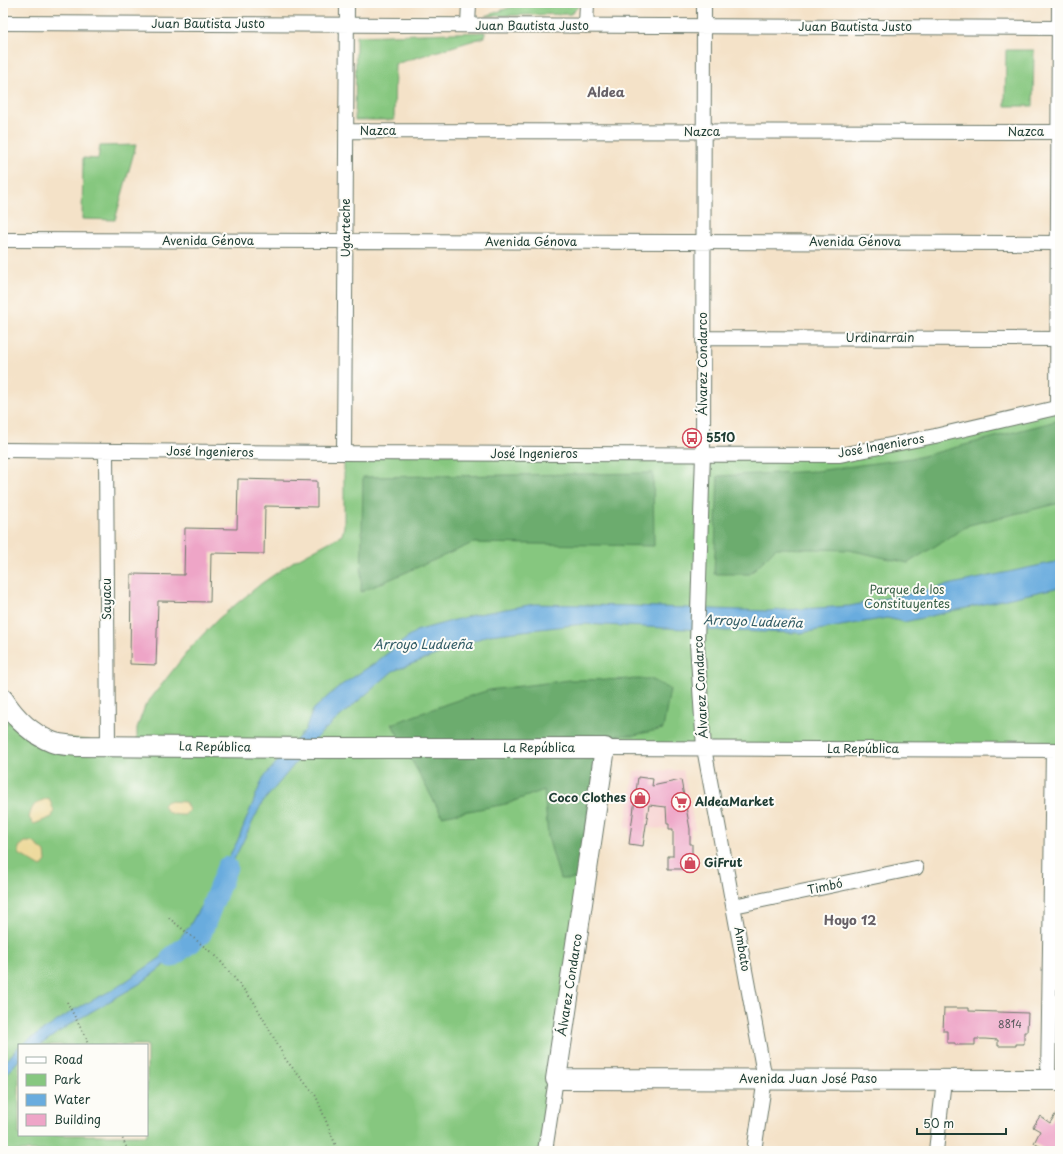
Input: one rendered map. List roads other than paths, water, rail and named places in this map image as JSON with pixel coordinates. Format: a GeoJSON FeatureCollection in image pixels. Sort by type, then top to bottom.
{"type":"FeatureCollection","features":[{"type":"Feature","properties":{"kind":"main road","name":"La República"},"geometry":{"type":"LineString","coordinates":[[3,699],[10,711],[34,733],[53,742],[77,746],[266,748],[605,748]]}},
{"type":"Feature","properties":{"kind":"main road","name":"Álvarez Condarco"},"geometry":{"type":"LineString","coordinates":[[556,1079],[605,748]]}},
{"type":"Feature","properties":{"kind":"main road","name":"Avenida Juan José Paso"},"geometry":{"type":"LineString","coordinates":[[556,1079],[1054,1080]]}},
{"type":"Feature","properties":{"kind":"street","name":"Ugarteche"},"geometry":{"type":"LineString","coordinates":[[344,454],[347,3]]}},
{"type":"Feature","properties":{"kind":"street"},"geometry":{"type":"LineString","coordinates":[[468,25],[469,3]]}},
{"type":"Feature","properties":{"kind":"street"},"geometry":{"type":"LineString","coordinates":[[586,26],[587,3]]}},
{"type":"Feature","properties":{"kind":"street","name":"Álvarez Condarco"},"geometry":{"type":"LineString","coordinates":[[704,3],[703,454],[697,643],[704,748]]}},
{"type":"Feature","properties":{"kind":"street"},"geometry":{"type":"LineString","coordinates":[[1058,407],[1059,3]]}},
{"type":"Feature","properties":{"kind":"street","name":"Juan Bautista Justo"},"geometry":{"type":"LineString","coordinates":[[3,23],[1059,28]]}},
{"type":"Feature","properties":{"kind":"street","name":"Nazca"},"geometry":{"type":"LineString","coordinates":[[346,131],[1058,132]]}},
{"type":"Feature","properties":{"kind":"street","name":"Avenida Génova"},"geometry":{"type":"LineString","coordinates":[[3,240],[1059,243]]}},
{"type":"Feature","properties":{"kind":"street","name":"Urdinarrain"},"geometry":{"type":"LineString","coordinates":[[704,338],[1057,339]]}},
{"type":"Feature","properties":{"kind":"street","name":"José Ingenieros"},"geometry":{"type":"LineString","coordinates":[[3,450],[344,454],[840,455],[935,436],[1058,407]]}},
{"type":"Feature","properties":{"kind":"street","name":"Sayacu"},"geometry":{"type":"LineString","coordinates":[[106,451],[108,746]]}},
{"type":"Feature","properties":{"kind":"street","name":"La República"},"geometry":{"type":"LineString","coordinates":[[605,748],[1056,750]]}},
{"type":"Feature","properties":{"kind":"street","name":"Ambato"},"geometry":{"type":"LineString","coordinates":[[704,748],[766,1079],[754,1151]]}},
{"type":"Feature","properties":{"kind":"street"},"geometry":{"type":"LineString","coordinates":[[1054,1080],[1056,750]]}},
{"type":"Feature","properties":{"kind":"street","name":"Timbó"},"geometry":{"type":"LineString","coordinates":[[734,906],[916,868]]}},
{"type":"Feature","properties":{"kind":"street","name":"Álvarez Condarco"},"geometry":{"type":"LineString","coordinates":[[545,1151],[556,1079]]}},
{"type":"Feature","properties":{"kind":"street"},"geometry":{"type":"LineString","coordinates":[[936,1151],[944,1080]]}},
{"type":"Feature","properties":{"kind":"water","name":"Arroyo Ludueña"},"geometry":{"type":"Polygon","coordinates":[[[1060,561],[1060,587],[904,622],[887,618],[801,633],[582,624],[489,635],[393,671],[321,733],[262,803],[192,944],[141,983],[72,1023],[41,1044],[23,1044],[74,1010],[116,988],[169,952],[190,925],[237,842],[263,778],[305,730],[313,710],[337,688],[375,663],[416,631],[473,615],[534,604],[767,611],[850,606],[1060,561]]]}},
{"type":"Feature","properties":{"kind":"water"},"geometry":{"type":"Polygon","coordinates":[[[18,1047],[18,1061],[3,1078],[3,1065],[18,1047]]]}},
{"type":"Feature","properties":{"kind":"waterway","name":"Arroyo Ludueña"},"geometry":{"type":"LineString","coordinates":[[172,957],[201,934],[227,867]]}},
{"type":"Feature","properties":{"kind":"place","name":"5510"},"geometry":{"type":"Point","coordinates":[692,438]}},
{"type":"Feature","properties":{"kind":"place","name":"Coco Clothes"},"geometry":{"type":"Point","coordinates":[640,798]}},
{"type":"Feature","properties":{"kind":"place","name":"AldeaMarket"},"geometry":{"type":"Point","coordinates":[681,802]}},
{"type":"Feature","properties":{"kind":"place","name":"GiFrut"},"geometry":{"type":"Point","coordinates":[690,863]}},
{"type":"Feature","properties":{"kind":"district","name":"Aldea"},"geometry":{"type":"Point","coordinates":[606,92]}},
{"type":"Feature","properties":{"kind":"district","name":"Hoyo 12"},"geometry":{"type":"Point","coordinates":[850,920]}},
{"type":"Feature","properties":{"kind":"park label","name":"Parque de los Constituyentes"},"geometry":{"type":"Point","coordinates":[907,597]}}]}
